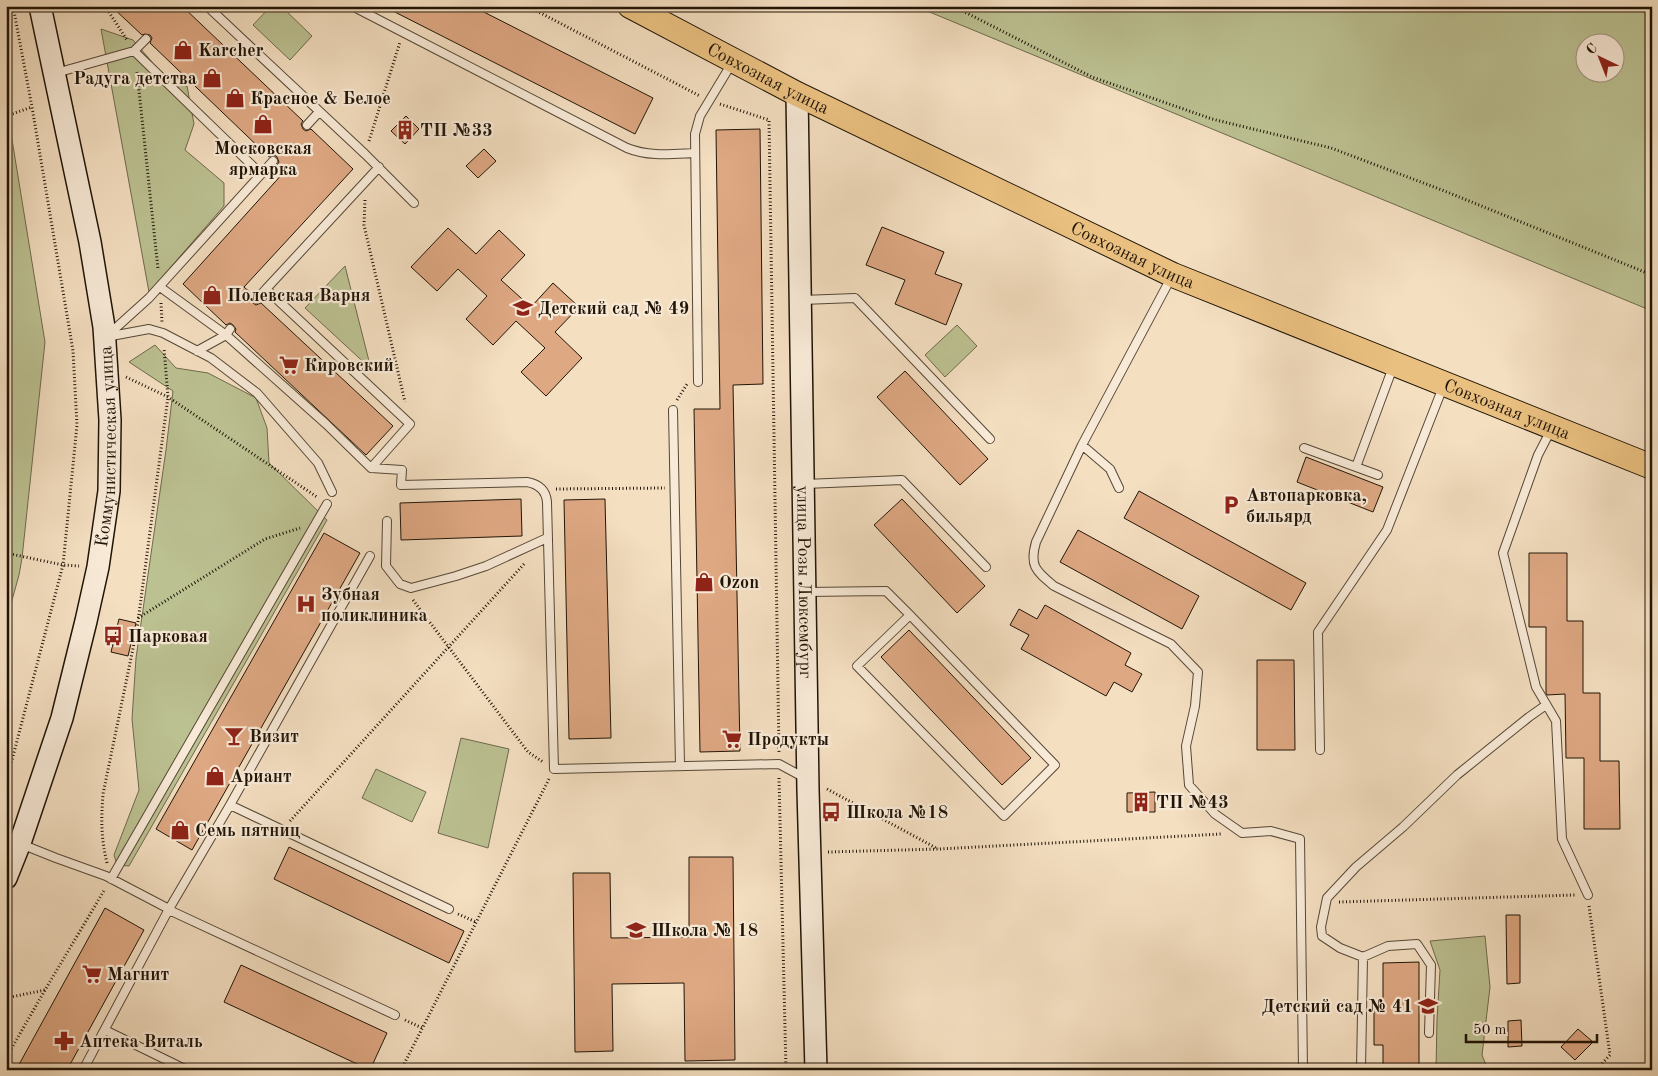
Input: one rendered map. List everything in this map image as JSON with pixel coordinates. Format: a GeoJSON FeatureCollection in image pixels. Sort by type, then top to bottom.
{"type":"FeatureCollection","features":[{"type":"Feature","properties":{"kind":"main road","name":"Совхозная улица"},"geometry":{"type":"LineString","coordinates":[[630,6],[797,94],[1172,274],[1652,467]]}},
{"type":"Feature","properties":{"kind":"street","name":"Коммунистическая улица"},"geometry":{"type":"LineString","coordinates":[[6,878],[20,843],[62,718],[98,567],[109,492],[110,420],[104,338],[90,242],[40,6]]}},
{"type":"Feature","properties":{"kind":"street","name":"улица Розы Люксембург"},"geometry":{"type":"LineString","coordinates":[[797,94],[810,852],[816,1070]]}},
{"type":"Feature","properties":{"kind":"lane"},"geometry":{"type":"LineString","coordinates":[[207,6],[379,167],[414,203]]}},
{"type":"Feature","properties":{"kind":"lane"},"geometry":{"type":"LineString","coordinates":[[352,6],[635,151],[662,154],[695,153]]}},
{"type":"Feature","properties":{"kind":"lane"},"geometry":{"type":"LineString","coordinates":[[54,73],[134,51],[146,39]]}},
{"type":"Feature","properties":{"kind":"lane"},"geometry":{"type":"LineString","coordinates":[[134,51],[261,174]]}},
{"type":"Feature","properties":{"kind":"lane"},"geometry":{"type":"LineString","coordinates":[[698,382],[695,134],[697,124],[708,101],[733,60]]}},
{"type":"Feature","properties":{"kind":"lane"},"geometry":{"type":"LineString","coordinates":[[307,125],[319,112]]}},
{"type":"Feature","properties":{"kind":"lane"},"geometry":{"type":"LineString","coordinates":[[104,338],[160,287],[274,161]]}},
{"type":"Feature","properties":{"kind":"lane"},"geometry":{"type":"LineString","coordinates":[[257,299],[379,167]]}},
{"type":"Feature","properties":{"kind":"lane"},"geometry":{"type":"LineString","coordinates":[[1172,274],[1082,445],[1036,542],[1032,555],[1034,565],[1040,575],[1054,586],[1171,644],[1198,672],[1195,706],[1186,746],[1189,785],[1215,814],[1242,833],[1271,831],[1300,839],[1303,1070]]}},
{"type":"Feature","properties":{"kind":"lane"},"geometry":{"type":"LineString","coordinates":[[160,287],[228,332],[371,468],[402,470],[401,485],[527,482],[543,489],[547,502],[554,769],[779,764],[809,780]]}},
{"type":"Feature","properties":{"kind":"lane"},"geometry":{"type":"LineString","coordinates":[[266,289],[410,424],[371,468]]}},
{"type":"Feature","properties":{"kind":"lane"},"geometry":{"type":"LineString","coordinates":[[800,300],[855,298],[990,439]]}},
{"type":"Feature","properties":{"kind":"lane"},"geometry":{"type":"LineString","coordinates":[[104,338],[149,329],[163,333],[211,358],[257,393],[318,463],[332,492]]}},
{"type":"Feature","properties":{"kind":"lane"},"geometry":{"type":"LineString","coordinates":[[197,351],[228,332]]}},
{"type":"Feature","properties":{"kind":"lane"},"geometry":{"type":"LineString","coordinates":[[1356,467],[1394,363]]}},
{"type":"Feature","properties":{"kind":"lane"},"geometry":{"type":"LineString","coordinates":[[1320,750],[1318,632],[1387,530],[1445,383]]}},
{"type":"Feature","properties":{"kind":"lane"},"geometry":{"type":"LineString","coordinates":[[673,410],[680,766]]}},
{"type":"Feature","properties":{"kind":"lane"},"geometry":{"type":"LineString","coordinates":[[1552,426],[1538,455],[1503,553],[1536,687],[1556,721],[1562,839],[1588,895]]}},
{"type":"Feature","properties":{"kind":"lane"},"geometry":{"type":"LineString","coordinates":[[1082,445],[1110,469],[1119,488]]}},
{"type":"Feature","properties":{"kind":"lane"},"geometry":{"type":"LineString","coordinates":[[1304,448],[1378,475]]}},
{"type":"Feature","properties":{"kind":"lane"},"geometry":{"type":"LineString","coordinates":[[803,484],[902,480],[986,567]]}},
{"type":"Feature","properties":{"kind":"lane"},"geometry":{"type":"LineString","coordinates":[[111,879],[327,504]]}},
{"type":"Feature","properties":{"kind":"lane"},"geometry":{"type":"LineString","coordinates":[[387,521],[386,566],[400,584],[412,588],[486,566],[547,538]]}},
{"type":"Feature","properties":{"kind":"lane"},"geometry":{"type":"LineString","coordinates":[[83,1070],[169,910],[370,556]]}},
{"type":"Feature","properties":{"kind":"lane"},"geometry":{"type":"LineString","coordinates":[[806,592],[886,591],[910,615],[1055,765],[1004,816],[857,666],[910,615]]}},
{"type":"Feature","properties":{"kind":"lane"},"geometry":{"type":"LineString","coordinates":[[1429,1033],[1431,965],[1417,944],[1388,946],[1363,957],[1340,948],[1322,936],[1321,927],[1327,898],[1356,867],[1403,827],[1457,775],[1546,705]]}},
{"type":"Feature","properties":{"kind":"lane"},"geometry":{"type":"LineString","coordinates":[[230,805],[448,909]]}},
{"type":"Feature","properties":{"kind":"lane"},"geometry":{"type":"LineString","coordinates":[[20,843],[106,876],[169,910],[395,1015]]}},
{"type":"Feature","properties":{"kind":"lane"},"geometry":{"type":"LineString","coordinates":[[1361,1070],[1363,957]]}},
{"type":"Feature","properties":{"kind":"lane"},"geometry":{"type":"LineString","coordinates":[[105,1030],[187,1070]]}},
{"type":"Feature","properties":{"kind":"path"},"geometry":{"type":"LineString","coordinates":[[6,782],[64,565],[77,424],[73,350],[32,106],[13,6]]}},
{"type":"Feature","properties":{"kind":"path"},"geometry":{"type":"LineString","coordinates":[[6,1058],[111,879],[102,843],[100,822],[103,794],[137,629],[168,397],[160,287],[134,51],[105,6]]}},
{"type":"Feature","properties":{"kind":"path"},"geometry":{"type":"LineString","coordinates":[[527,6],[708,101],[769,120],[779,764],[786,1070]]}},
{"type":"Feature","properties":{"kind":"path"},"geometry":{"type":"LineString","coordinates":[[953,6],[1092,76],[1212,120],[1331,148],[1442,190],[1652,275]]}},
{"type":"Feature","properties":{"kind":"path"},"geometry":{"type":"LineString","coordinates":[[365,154],[403,33]]}},
{"type":"Feature","properties":{"kind":"path"},"geometry":{"type":"LineString","coordinates":[[6,116],[32,106]]}},
{"type":"Feature","properties":{"kind":"path"},"geometry":{"type":"LineString","coordinates":[[371,176],[366,190],[364,225],[410,424]]}},
{"type":"Feature","properties":{"kind":"path"},"geometry":{"type":"LineString","coordinates":[[107,368],[168,397],[327,504]]}},
{"type":"Feature","properties":{"kind":"path"},"geometry":{"type":"LineString","coordinates":[[678,396],[689,382]]}},
{"type":"Feature","properties":{"kind":"path"},"geometry":{"type":"LineString","coordinates":[[543,489],[675,488]]}},
{"type":"Feature","properties":{"kind":"path"},"geometry":{"type":"LineString","coordinates":[[137,619],[265,539],[301,528]]}},
{"type":"Feature","properties":{"kind":"path"},"geometry":{"type":"LineString","coordinates":[[282,829],[547,538]]}},
{"type":"Feature","properties":{"kind":"path"},"geometry":{"type":"LineString","coordinates":[[6,553],[64,565],[98,567]]}},
{"type":"Feature","properties":{"kind":"path"},"geometry":{"type":"LineString","coordinates":[[400,584],[528,752],[554,769],[401,1070]]}},
{"type":"Feature","properties":{"kind":"path"},"geometry":{"type":"LineString","coordinates":[[809,780],[939,849]]}},
{"type":"Feature","properties":{"kind":"path"},"geometry":{"type":"LineString","coordinates":[[810,852],[939,849],[1242,833]]}},
{"type":"Feature","properties":{"kind":"path"},"geometry":{"type":"LineString","coordinates":[[1301,904],[1588,895],[1610,1055],[1596,1070]]}},
{"type":"Feature","properties":{"kind":"path"},"geometry":{"type":"LineString","coordinates":[[448,909],[476,922]]}},
{"type":"Feature","properties":{"kind":"path"},"geometry":{"type":"LineString","coordinates":[[6,998],[45,990]]}},
{"type":"Feature","properties":{"kind":"path"},"geometry":{"type":"LineString","coordinates":[[395,1015],[422,1028]]}},
{"type":"Feature","properties":{"kind":"green space"},"geometry":{"type":"Polygon","coordinates":[[[271,6],[281,6],[312,36],[290,60],[253,25],[271,6]]]}},
{"type":"Feature","properties":{"kind":"green space"},"geometry":{"type":"Polygon","coordinates":[[[915,6],[1652,6],[1652,311],[915,6]]]}},
{"type":"Feature","properties":{"kind":"green space"},"geometry":{"type":"Polygon","coordinates":[[[101,29],[133,40],[152,62],[152,84],[187,86],[194,124],[185,150],[224,183],[224,206],[149,292],[101,29]]]}},
{"type":"Feature","properties":{"kind":"green space"},"geometry":{"type":"Polygon","coordinates":[[[6,114],[8,115],[45,342],[22,558],[6,622],[6,114]]]}},
{"type":"Feature","properties":{"kind":"green space"},"geometry":{"type":"Polygon","coordinates":[[[345,266],[371,369],[305,308],[345,266]]]}},
{"type":"Feature","properties":{"kind":"green space"},"geometry":{"type":"Polygon","coordinates":[[[957,325],[977,346],[945,377],[925,355],[957,325]]]}},
{"type":"Feature","properties":{"kind":"green space"},"geometry":{"type":"Polygon","coordinates":[[[155,345],[176,368],[208,373],[256,398],[267,428],[269,463],[327,520],[129,866],[117,865],[114,855],[139,790],[132,719],[136,658],[173,391],[129,362],[155,345]]]}},
{"type":"Feature","properties":{"kind":"green space"},"geometry":{"type":"Polygon","coordinates":[[[461,738],[509,749],[488,848],[438,833],[461,738]]]}},
{"type":"Feature","properties":{"kind":"green space"},"geometry":{"type":"Polygon","coordinates":[[[376,769],[426,792],[412,822],[362,798],[376,769]]]}},
{"type":"Feature","properties":{"kind":"green space"},"geometry":{"type":"Polygon","coordinates":[[[1485,936],[1490,987],[1482,1055],[1488,1070],[1436,1070],[1440,970],[1430,941],[1485,936]]]}},
{"type":"Feature","properties":{"kind":"building"},"geometry":{"type":"Polygon","coordinates":[[[111,6],[182,6],[303,121],[301,124],[303,129],[306,131],[311,129],[353,169],[244,287],[253,295],[251,298],[253,303],[256,305],[261,303],[393,426],[366,455],[235,332],[236,329],[233,325],[230,323],[226,325],[183,284],[284,172],[277,165],[279,162],[277,157],[274,155],[269,157],[150,43],[152,38],[150,35],[142,35],[111,6]]]}},
{"type":"Feature","properties":{"kind":"building"},"geometry":{"type":"Polygon","coordinates":[[[383,6],[472,6],[653,98],[635,134],[383,6]]]}},
{"type":"Feature","properties":{"kind":"building","name":"ТП №33"},"geometry":{"type":"Polygon","coordinates":[[[406,116],[419,129],[405,144],[391,131],[406,116]]]}},
{"type":"Feature","properties":{"kind":"building"},"geometry":{"type":"Polygon","coordinates":[[[760,129],[763,384],[733,385],[740,751],[700,752],[694,409],[720,409],[716,130],[760,129]]]}},
{"type":"Feature","properties":{"kind":"building"},"geometry":{"type":"Polygon","coordinates":[[[484,149],[496,161],[478,178],[466,166],[484,149]]]}},
{"type":"Feature","properties":{"kind":"building"},"geometry":{"type":"Polygon","coordinates":[[[882,227],[944,252],[935,274],[962,284],[946,325],[895,304],[905,280],[866,265],[882,227]]]}},
{"type":"Feature","properties":{"kind":"building"},"geometry":{"type":"Polygon","coordinates":[[[448,228],[476,254],[499,230],[525,255],[501,280],[531,307],[553,283],[579,307],[555,332],[582,358],[546,396],[521,372],[545,348],[516,321],[493,345],[466,319],[487,296],[458,269],[437,291],[411,267],[448,228]]]}},
{"type":"Feature","properties":{"kind":"building"},"geometry":{"type":"Polygon","coordinates":[[[905,371],[988,459],[960,485],[877,397],[905,371]]]}},
{"type":"Feature","properties":{"kind":"building"},"geometry":{"type":"Polygon","coordinates":[[[1306,457],[1383,487],[1373,512],[1297,482],[1306,457]]]}},
{"type":"Feature","properties":{"kind":"building"},"geometry":{"type":"Polygon","coordinates":[[[1139,491],[1306,583],[1291,610],[1124,518],[1139,491]]]}},
{"type":"Feature","properties":{"kind":"building"},"geometry":{"type":"Polygon","coordinates":[[[521,499],[522,536],[401,540],[400,503],[521,499]]]}},
{"type":"Feature","properties":{"kind":"building"},"geometry":{"type":"Polygon","coordinates":[[[605,499],[611,738],[569,739],[564,500],[605,499]]]}},
{"type":"Feature","properties":{"kind":"building"},"geometry":{"type":"Polygon","coordinates":[[[902,499],[985,586],[957,613],[874,525],[902,499]]]}},
{"type":"Feature","properties":{"kind":"building"},"geometry":{"type":"Polygon","coordinates":[[[1078,530],[1199,596],[1182,629],[1060,562],[1078,530]]]}},
{"type":"Feature","properties":{"kind":"building"},"geometry":{"type":"Polygon","coordinates":[[[324,533],[360,553],[192,850],[156,829],[324,533]]]}},
{"type":"Feature","properties":{"kind":"building"},"geometry":{"type":"Polygon","coordinates":[[[1529,553],[1567,553],[1567,621],[1583,621],[1583,693],[1600,693],[1600,761],[1619,761],[1620,829],[1584,829],[1584,758],[1566,758],[1565,694],[1547,695],[1546,627],[1529,627],[1529,553]]]}},
{"type":"Feature","properties":{"kind":"building"},"geometry":{"type":"Polygon","coordinates":[[[1045,605],[1131,653],[1125,665],[1142,674],[1132,692],[1114,682],[1106,696],[1021,649],[1029,635],[1010,625],[1019,609],[1037,619],[1045,605]]]}},
{"type":"Feature","properties":{"kind":"building"},"geometry":{"type":"Polygon","coordinates":[[[119,619],[136,623],[128,656],[111,652],[119,619]]]}},
{"type":"Feature","properties":{"kind":"building"},"geometry":{"type":"Polygon","coordinates":[[[909,630],[1031,758],[1002,785],[881,657],[909,630]]]}},
{"type":"Feature","properties":{"kind":"building"},"geometry":{"type":"Polygon","coordinates":[[[1257,660],[1294,660],[1295,750],[1257,750],[1257,660]]]}},
{"type":"Feature","properties":{"kind":"building","name":"ТП №43"},"geometry":{"type":"Polygon","coordinates":[[[1155,792],[1155,812],[1127,812],[1127,793],[1155,792]]]}},
{"type":"Feature","properties":{"kind":"building"},"geometry":{"type":"Polygon","coordinates":[[[289,847],[464,931],[449,963],[274,879],[289,847]]]}},
{"type":"Feature","properties":{"kind":"building"},"geometry":{"type":"Polygon","coordinates":[[[689,857],[733,857],[735,1060],[685,1061],[684,983],[612,984],[613,1051],[575,1052],[573,873],[610,873],[611,938],[689,937],[689,857]]]}},
{"type":"Feature","properties":{"kind":"building"},"geometry":{"type":"Polygon","coordinates":[[[105,908],[144,930],[67,1070],[16,1070],[105,908]]]}},
{"type":"Feature","properties":{"kind":"building"},"geometry":{"type":"Polygon","coordinates":[[[1506,915],[1520,915],[1520,983],[1507,984],[1506,915]]]}},
{"type":"Feature","properties":{"kind":"building"},"geometry":{"type":"Polygon","coordinates":[[[1419,962],[1419,1070],[1383,1070],[1383,1045],[1374,1045],[1374,1008],[1383,1008],[1383,963],[1419,962]]]}},
{"type":"Feature","properties":{"kind":"building"},"geometry":{"type":"Polygon","coordinates":[[[241,965],[387,1033],[370,1070],[224,1002],[241,965]]]}},
{"type":"Feature","properties":{"kind":"building"},"geometry":{"type":"Polygon","coordinates":[[[1521,1020],[1522,1046],[1508,1047],[1508,1021],[1521,1020]]]}},
{"type":"Feature","properties":{"kind":"building"},"geometry":{"type":"Polygon","coordinates":[[[1578,1029],[1593,1042],[1575,1060],[1561,1047],[1578,1029]]]}},
{"type":"Feature","properties":{"kind":"place","name":"Karcher"},"geometry":{"type":"Point","coordinates":[183,50]}},
{"type":"Feature","properties":{"kind":"place","name":"Радуга детства"},"geometry":{"type":"Point","coordinates":[212,78]}},
{"type":"Feature","properties":{"kind":"place","name":"Красное & Белое"},"geometry":{"type":"Point","coordinates":[235,98]}},
{"type":"Feature","properties":{"kind":"place","name":"Московская ярмарка"},"geometry":{"type":"Point","coordinates":[263,124]}},
{"type":"Feature","properties":{"kind":"place","name":"ТП №33"},"geometry":{"type":"Point","coordinates":[405,130]}},
{"type":"Feature","properties":{"kind":"place","name":"Полевская Варня"},"geometry":{"type":"Point","coordinates":[212,295]}},
{"type":"Feature","properties":{"kind":"place","name":"Детский сад № 49"},"geometry":{"type":"Point","coordinates":[523,308]}},
{"type":"Feature","properties":{"kind":"place","name":"Кировский"},"geometry":{"type":"Point","coordinates":[289,365]}},
{"type":"Feature","properties":{"kind":"place","name":"Автопарковка, бильярд"},"geometry":{"type":"Point","coordinates":[1231,505]}},
{"type":"Feature","properties":{"kind":"place","name":"Ozon"},"geometry":{"type":"Point","coordinates":[704,582]}},
{"type":"Feature","properties":{"kind":"place","name":"Зубная поликлиника"},"geometry":{"type":"Point","coordinates":[306,604]}},
{"type":"Feature","properties":{"kind":"place","name":"Парковая"},"geometry":{"type":"Point","coordinates":[113,636]}},
{"type":"Feature","properties":{"kind":"place","name":"Визит"},"geometry":{"type":"Point","coordinates":[234,736]}},
{"type":"Feature","properties":{"kind":"place","name":"Продукты"},"geometry":{"type":"Point","coordinates":[732,739]}},
{"type":"Feature","properties":{"kind":"place","name":"Ариант"},"geometry":{"type":"Point","coordinates":[215,776]}},
{"type":"Feature","properties":{"kind":"place","name":"ТП №43"},"geometry":{"type":"Point","coordinates":[1141,802]}},
{"type":"Feature","properties":{"kind":"place","name":"Школа №18"},"geometry":{"type":"Point","coordinates":[831,812]}},
{"type":"Feature","properties":{"kind":"place","name":"Семь пятниц"},"geometry":{"type":"Point","coordinates":[180,830]}},
{"type":"Feature","properties":{"kind":"place","name":"Школа № 18"},"geometry":{"type":"Point","coordinates":[636,930]}},
{"type":"Feature","properties":{"kind":"place","name":"Магнит"},"geometry":{"type":"Point","coordinates":[92,974]}},
{"type":"Feature","properties":{"kind":"place","name":"Детский сад № 41"},"geometry":{"type":"Point","coordinates":[1428,1006]}},
{"type":"Feature","properties":{"kind":"place","name":"Аптека Виталь"},"geometry":{"type":"Point","coordinates":[64,1041]}}]}
